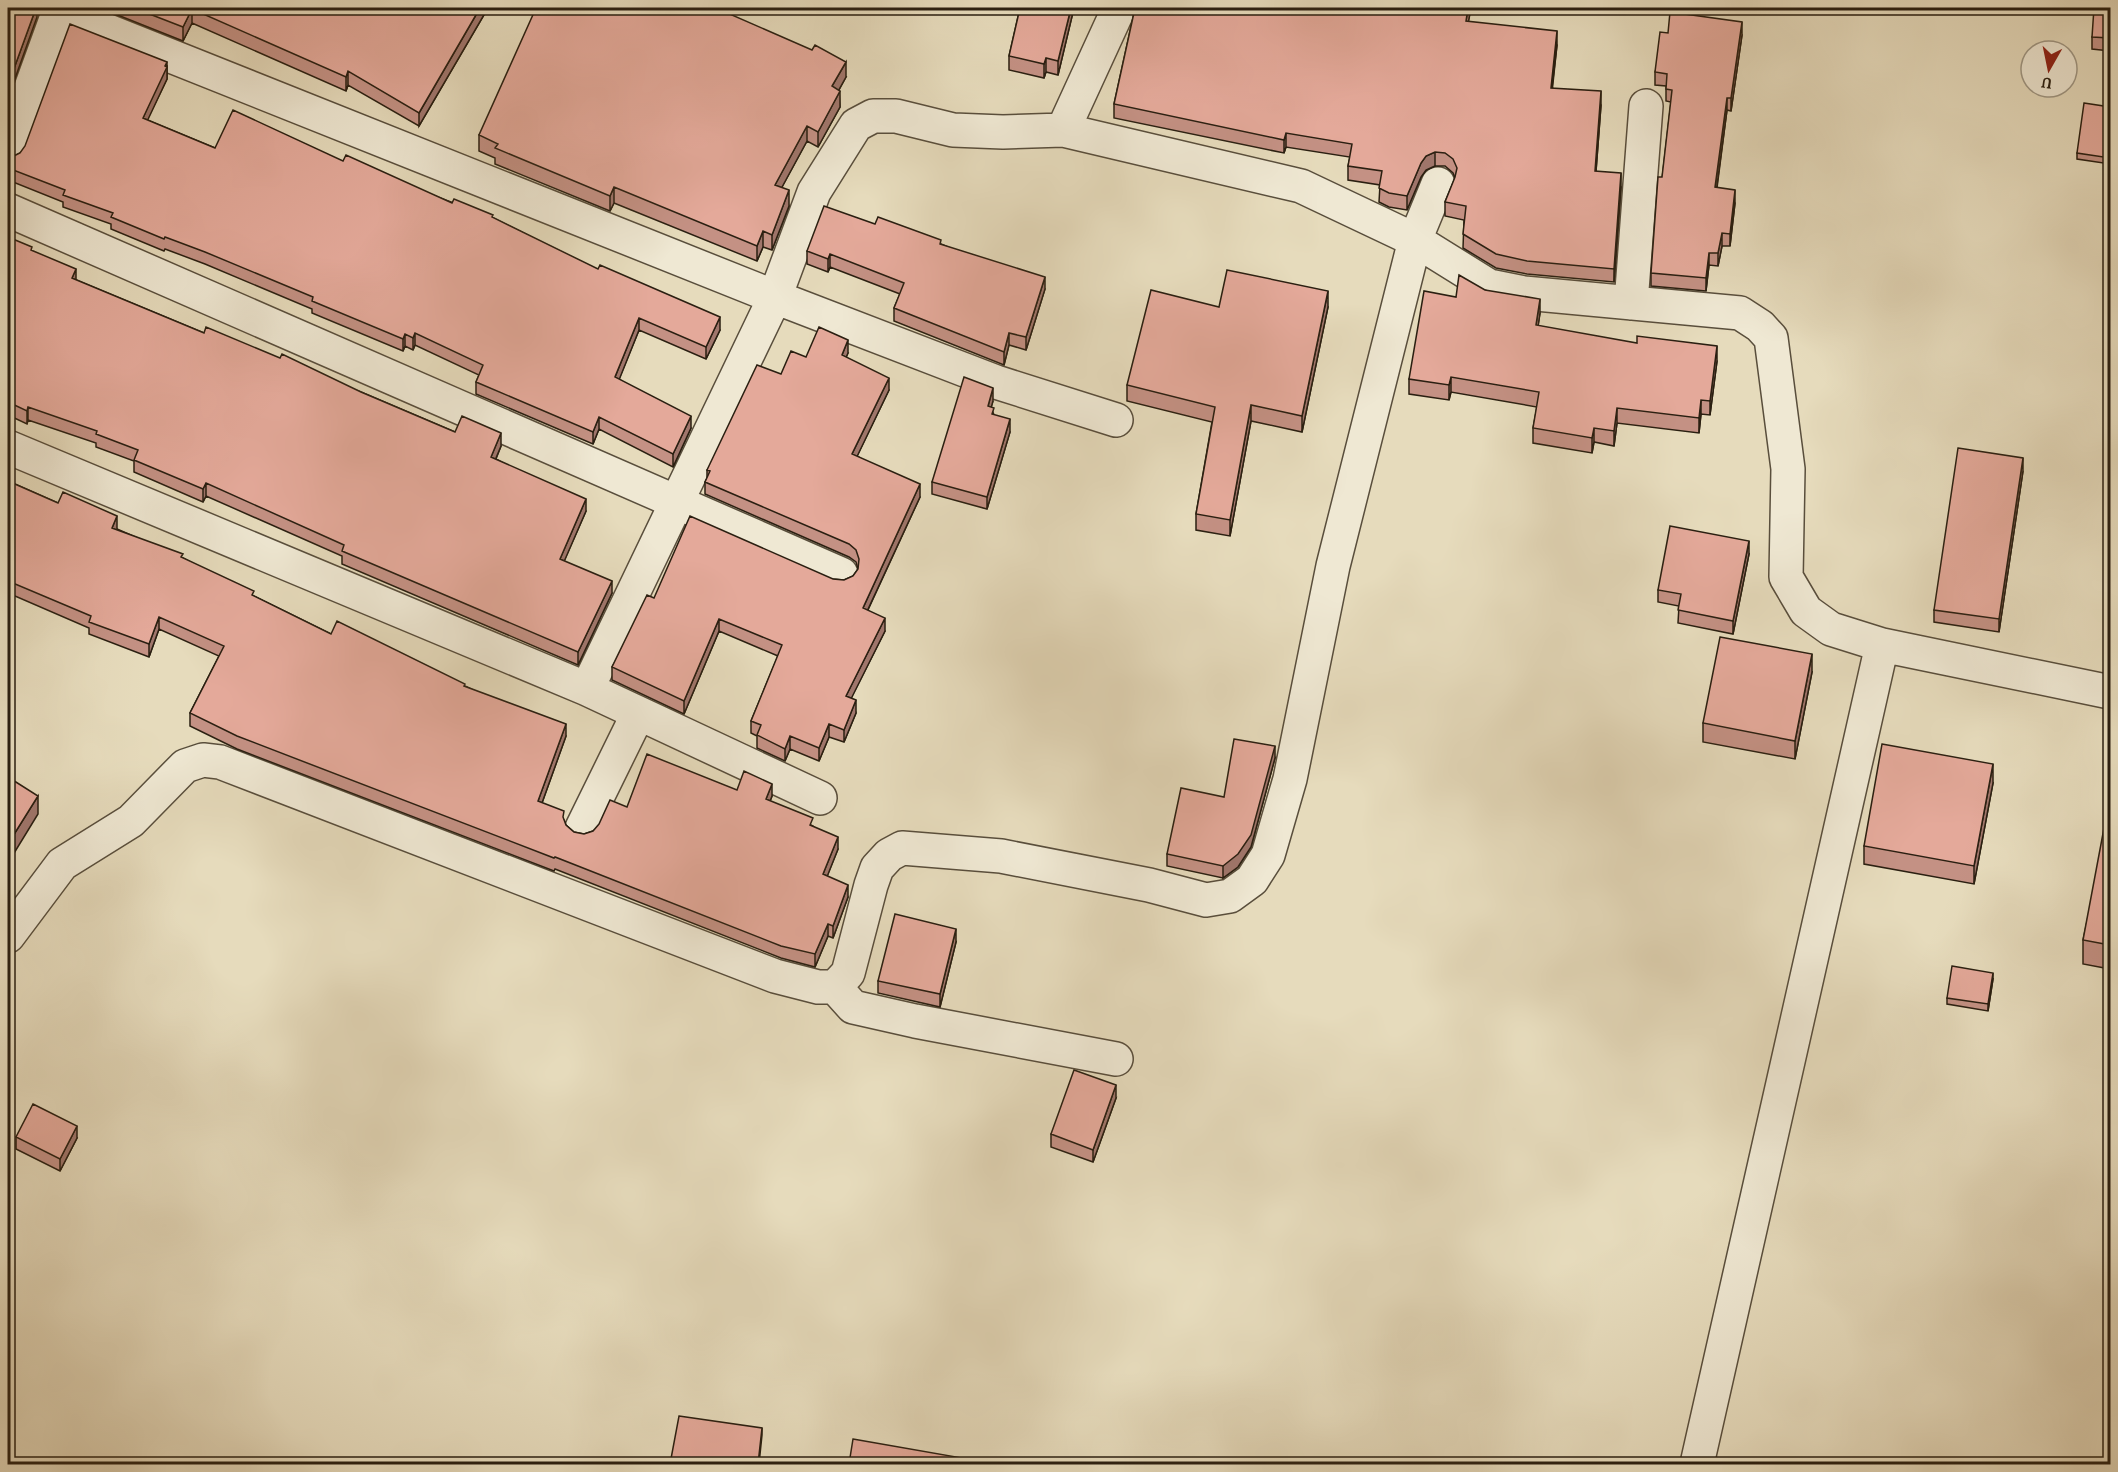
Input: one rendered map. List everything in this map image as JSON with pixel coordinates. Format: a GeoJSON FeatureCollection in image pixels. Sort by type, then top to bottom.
{"type":"FeatureCollection","features":[{"type":"Feature","properties":{"kind":"street"},"geometry":{"type":"LineString","coordinates":[[1063,130],[1119,8]]}},
{"type":"Feature","properties":{"kind":"street"},"geometry":{"type":"LineString","coordinates":[[8,151],[59,9],[775,297],[996,382],[1116,420]]}},
{"type":"Feature","properties":{"kind":"street"},"geometry":{"type":"LineString","coordinates":[[1631,303],[1647,106]]}},
{"type":"Feature","properties":{"kind":"street"},"geometry":{"type":"LineString","coordinates":[[587,689],[775,297],[814,192],[856,125],[873,117],[896,116],[953,130],[1003,132],[1063,130],[1302,186],[1415,240],[1489,286],[1524,292],[1740,313],[1760,326],[1771,338],[1788,469],[1786,577],[1806,611],[1831,629],[1882,645],[2110,692]]}},
{"type":"Feature","properties":{"kind":"street"},"geometry":{"type":"LineString","coordinates":[[8,936],[62,864],[131,821],[185,766],[202,759],[220,762],[775,976],[819,987],[836,987],[848,973],[876,868],[889,855],[902,848],[1001,856],[1149,885],[1206,900],[1230,896],[1252,880],[1269,855],[1290,779],[1333,566],[1415,240],[1437,184]]}},
{"type":"Feature","properties":{"kind":"street"},"geometry":{"type":"LineString","coordinates":[[8,210],[841,574]]}},
{"type":"Feature","properties":{"kind":"street"},"geometry":{"type":"LineString","coordinates":[[8,447],[587,689],[820,798]]}},
{"type":"Feature","properties":{"kind":"street"},"geometry":{"type":"LineString","coordinates":[[1697,1464],[1882,645]]}},
{"type":"Feature","properties":{"kind":"street"},"geometry":{"type":"LineString","coordinates":[[582,828],[638,714]]}},
{"type":"Feature","properties":{"kind":"street"},"geometry":{"type":"LineString","coordinates":[[836,987],[853,1007],[1116,1059]]}},
{"type":"Feature","properties":{"kind":"building"},"geometry":{"type":"Polygon","coordinates":[[[8,8],[36,8],[8,85],[8,8]]]}},
{"type":"Feature","properties":{"kind":"building"},"geometry":{"type":"Polygon","coordinates":[[[134,8],[480,8],[419,113],[348,71],[346,77],[192,9],[183,27],[134,8]]]}},
{"type":"Feature","properties":{"kind":"building"},"geometry":{"type":"Polygon","coordinates":[[[536,8],[716,8],[812,50],[815,45],[846,62],[832,86],[840,91],[818,132],[807,126],[775,185],[789,190],[772,235],[763,231],[757,246],[614,187],[610,196],[495,148],[498,144],[479,135],[536,8]]]}},
{"type":"Feature","properties":{"kind":"building"},"geometry":{"type":"Polygon","coordinates":[[[1020,8],[1071,8],[1058,61],[1046,58],[1044,64],[1009,56],[1020,8]]]}},
{"type":"Feature","properties":{"kind":"building"},"geometry":{"type":"Polygon","coordinates":[[[1135,8],[1468,8],[1466,21],[1557,31],[1551,88],[1601,91],[1595,171],[1621,173],[1614,269],[1527,261],[1496,254],[1463,234],[1466,206],[1445,202],[1457,168],[1453,159],[1445,153],[1435,152],[1426,156],[1407,196],[1389,193],[1379,188],[1382,171],[1348,166],[1352,144],[1286,133],[1284,140],[1114,104],[1135,8]]]}},
{"type":"Feature","properties":{"kind":"building"},"geometry":{"type":"Polygon","coordinates":[[[2094,8],[2110,8],[2110,38],[2092,37],[2094,8]]]}},
{"type":"Feature","properties":{"kind":"building"},"geometry":{"type":"Polygon","coordinates":[[[1670,12],[1742,22],[1731,98],[1727,98],[1715,187],[1735,190],[1730,234],[1722,233],[1718,253],[1709,253],[1706,278],[1651,273],[1658,177],[1662,177],[1672,90],[1666,89],[1667,74],[1655,72],[1660,32],[1668,33],[1670,12]]]}},
{"type":"Feature","properties":{"kind":"building"},"geometry":{"type":"Polygon","coordinates":[[[70,24],[167,62],[165,66],[167,67],[143,118],[215,148],[233,110],[343,161],[346,155],[452,203],[454,199],[493,215],[492,217],[598,269],[600,265],[720,317],[706,347],[639,318],[615,377],[691,416],[673,454],[599,417],[593,432],[476,382],[483,365],[415,333],[413,338],[405,334],[403,339],[312,301],[313,297],[205,252],[165,237],[164,239],[111,217],[113,213],[63,195],[65,190],[8,168],[8,157],[20,153],[25,146],[70,24]]]}},
{"type":"Feature","properties":{"kind":"building"},"geometry":{"type":"Polygon","coordinates":[[[2084,103],[2110,107],[2110,158],[2077,153],[2084,103]]]}},
{"type":"Feature","properties":{"kind":"building"},"geometry":{"type":"Polygon","coordinates":[[[824,206],[875,224],[878,217],[941,240],[940,244],[1045,277],[1026,337],[1009,333],[1004,352],[894,308],[904,283],[830,254],[828,259],[807,251],[824,206]]]}},
{"type":"Feature","properties":{"kind":"building"},"geometry":{"type":"Polygon","coordinates":[[[8,237],[32,247],[31,250],[76,269],[72,278],[204,333],[206,327],[280,358],[282,354],[361,392],[455,432],[462,416],[501,433],[491,457],[586,499],[560,559],[612,581],[578,652],[342,551],[344,545],[206,483],[203,489],[134,460],[138,450],[96,434],[97,431],[28,407],[27,411],[8,402],[8,237]]]}},
{"type":"Feature","properties":{"kind":"building"},"geometry":{"type":"Polygon","coordinates":[[[1227,270],[1328,291],[1302,416],[1251,405],[1230,520],[1196,514],[1215,407],[1127,385],[1151,290],[1219,307],[1227,270]]]}},
{"type":"Feature","properties":{"kind":"building"},"geometry":{"type":"Polygon","coordinates":[[[1459,275],[1485,290],[1540,299],[1536,325],[1637,343],[1637,336],[1717,346],[1710,401],[1701,400],[1699,418],[1617,408],[1614,431],[1594,428],[1592,438],[1533,428],[1539,392],[1451,377],[1449,385],[1409,379],[1424,291],[1456,297],[1459,275]]]}},
{"type":"Feature","properties":{"kind":"building"},"geometry":{"type":"Polygon","coordinates":[[[819,327],[848,340],[842,355],[889,378],[852,454],[920,484],[863,608],[885,618],[846,696],[856,700],[844,730],[829,724],[819,748],[790,736],[785,749],[757,735],[761,725],[751,721],[782,645],[719,619],[684,701],[612,667],[647,595],[654,598],[690,516],[833,579],[844,580],[853,576],[858,569],[859,559],[856,550],[849,544],[705,482],[710,471],[707,470],[757,365],[781,374],[791,351],[806,357],[819,327]]]}},
{"type":"Feature","properties":{"kind":"building"},"geometry":{"type":"Polygon","coordinates":[[[964,377],[993,388],[988,406],[994,408],[992,414],[1010,419],[987,497],[932,482],[964,377]]]}},
{"type":"Feature","properties":{"kind":"building"},"geometry":{"type":"Polygon","coordinates":[[[1958,448],[2023,458],[1999,619],[1934,610],[1958,448]]]}},
{"type":"Feature","properties":{"kind":"building"},"geometry":{"type":"Polygon","coordinates":[[[8,481],[58,503],[63,492],[117,516],[112,528],[183,554],[181,557],[254,591],[252,595],[331,634],[337,621],[465,684],[464,686],[566,724],[538,801],[564,811],[563,817],[566,825],[574,832],[584,834],[593,831],[599,824],[610,800],[627,807],[647,754],[737,790],[744,771],[772,784],[766,799],[813,818],[810,825],[838,837],[823,874],[848,885],[833,926],[828,924],[815,954],[781,946],[237,736],[190,713],[224,646],[159,617],[149,644],[89,622],[91,616],[8,581],[8,481]]]}},
{"type":"Feature","properties":{"kind":"building"},"geometry":{"type":"Polygon","coordinates":[[[1670,526],[1749,541],[1733,621],[1678,610],[1681,594],[1658,590],[1670,526]]]}},
{"type":"Feature","properties":{"kind":"building"},"geometry":{"type":"Polygon","coordinates":[[[1720,637],[1812,654],[1795,741],[1703,723],[1720,637]]]}},
{"type":"Feature","properties":{"kind":"building"},"geometry":{"type":"Polygon","coordinates":[[[1234,739],[1275,746],[1251,835],[1238,854],[1223,866],[1167,854],[1181,788],[1224,797],[1234,739]]]}},
{"type":"Feature","properties":{"kind":"building"},"geometry":{"type":"Polygon","coordinates":[[[1882,744],[1993,764],[1974,866],[1864,846],[1882,744]]]}},
{"type":"Feature","properties":{"kind":"building"},"geometry":{"type":"Polygon","coordinates":[[[8,777],[38,796],[8,844],[8,777]]]}},
{"type":"Feature","properties":{"kind":"building"},"geometry":{"type":"Polygon","coordinates":[[[2107,812],[2110,813],[2110,945],[2083,940],[2107,812]]]}},
{"type":"Feature","properties":{"kind":"building"},"geometry":{"type":"Polygon","coordinates":[[[895,914],[956,929],[940,994],[878,981],[895,914]]]}},
{"type":"Feature","properties":{"kind":"building"},"geometry":{"type":"Polygon","coordinates":[[[1952,966],[1993,973],[1988,1004],[1947,998],[1952,966]]]}},
{"type":"Feature","properties":{"kind":"building"},"geometry":{"type":"Polygon","coordinates":[[[1074,1070],[1116,1085],[1093,1150],[1051,1134],[1074,1070]]]}},
{"type":"Feature","properties":{"kind":"building"},"geometry":{"type":"Polygon","coordinates":[[[33,1104],[77,1126],[60,1159],[16,1137],[33,1104]]]}},
{"type":"Feature","properties":{"kind":"building"},"geometry":{"type":"Polygon","coordinates":[[[679,1416],[762,1428],[758,1464],[670,1464],[679,1416]]]}},
{"type":"Feature","properties":{"kind":"building"},"geometry":{"type":"Polygon","coordinates":[[[853,1439],[962,1458],[961,1464],[849,1464],[853,1439]]]}},
{"type":"Feature","properties":{"kind":"building"},"geometry":{"type":"Polygon","coordinates":[[[541,1459],[567,1464],[540,1464],[541,1459]]]}}]}
